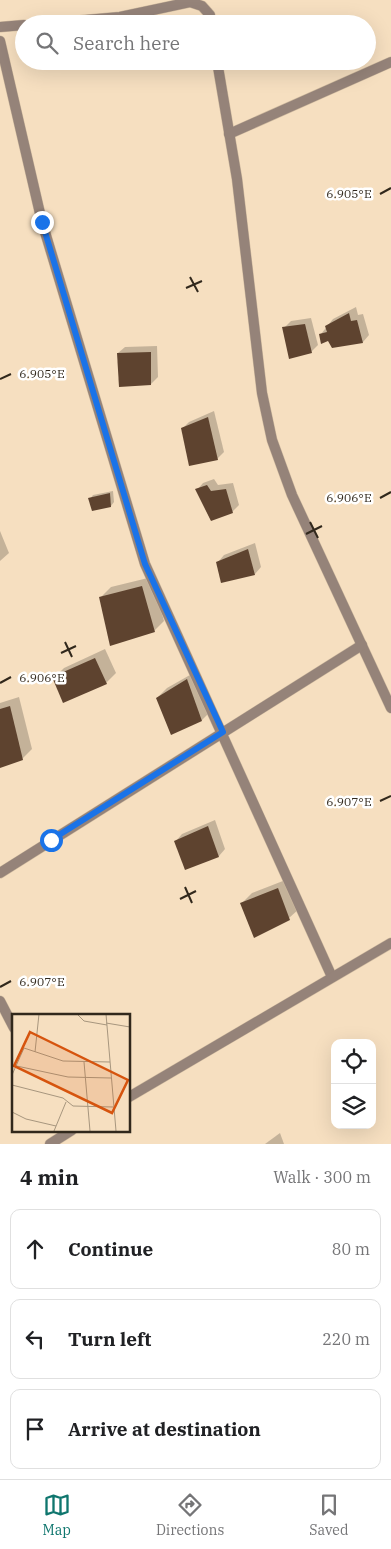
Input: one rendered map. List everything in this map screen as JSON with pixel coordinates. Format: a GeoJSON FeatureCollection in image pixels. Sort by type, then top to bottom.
{"type":"FeatureCollection","features":[{"type":"Feature","properties":{"kind":"street"},"geometry":{"type":"LineString","coordinates":[[129,15],[190,2],[202,6],[210,15]]}},
{"type":"Feature","properties":{"kind":"street"},"geometry":{"type":"LineString","coordinates":[[0,27],[15,26]]}},
{"type":"Feature","properties":{"kind":"street"},"geometry":{"type":"LineString","coordinates":[[0,40],[42,222],[145,564],[223,732],[332,978]]}},
{"type":"Feature","properties":{"kind":"street"},"geometry":{"type":"LineString","coordinates":[[376,69],[391,62]]}},
{"type":"Feature","properties":{"kind":"street"},"geometry":{"type":"LineString","coordinates":[[218,70],[229,134],[262,393],[272,440],[292,494],[391,708]]}},
{"type":"Feature","properties":{"kind":"street"},"geometry":{"type":"LineString","coordinates":[[229,134],[373,70]]}},
{"type":"Feature","properties":{"kind":"street"},"geometry":{"type":"LineString","coordinates":[[0,873],[362,645]]}},
{"type":"Feature","properties":{"kind":"street"},"geometry":{"type":"LineString","coordinates":[[130,1096],[391,943]]}},
{"type":"Feature","properties":{"kind":"street"},"geometry":{"type":"LineString","coordinates":[[0,1001],[12,1024]]}},
{"type":"Feature","properties":{"kind":"street"},"geometry":{"type":"LineString","coordinates":[[50,1144],[67,1132]]}},
{"type":"Feature","properties":{"kind":"building"},"geometry":{"type":"Polygon","coordinates":[[[349,313],[351,321],[357,320],[363,343],[332,348],[328,341],[321,344],[319,334],[327,332],[325,326],[349,313]]]}},
{"type":"Feature","properties":{"kind":"building"},"geometry":{"type":"Polygon","coordinates":[[[305,324],[312,353],[289,359],[282,327],[305,324]]]}},
{"type":"Feature","properties":{"kind":"building"},"geometry":{"type":"Polygon","coordinates":[[[151,352],[151,385],[119,387],[117,353],[151,352]]]}},
{"type":"Feature","properties":{"kind":"building"},"geometry":{"type":"Polygon","coordinates":[[[208,417],[218,460],[189,466],[181,428],[208,417]]]}},
{"type":"Feature","properties":{"kind":"building"},"geometry":{"type":"Polygon","coordinates":[[[207,485],[211,491],[226,489],[233,513],[211,521],[195,489],[207,485]]]}},
{"type":"Feature","properties":{"kind":"building"},"geometry":{"type":"Polygon","coordinates":[[[110,493],[111,507],[92,511],[88,498],[110,493]]]}},
{"type":"Feature","properties":{"kind":"building"},"geometry":{"type":"Polygon","coordinates":[[[248,549],[255,575],[221,583],[216,562],[248,549]]]}},
{"type":"Feature","properties":{"kind":"building"},"geometry":{"type":"Polygon","coordinates":[[[142,586],[155,632],[110,646],[99,597],[142,586]]]}},
{"type":"Feature","properties":{"kind":"building"},"geometry":{"type":"Polygon","coordinates":[[[95,658],[107,684],[63,703],[52,677],[95,658]]]}},
{"type":"Feature","properties":{"kind":"building"},"geometry":{"type":"Polygon","coordinates":[[[187,679],[202,721],[171,735],[156,698],[187,679]]]}},
{"type":"Feature","properties":{"kind":"building"},"geometry":{"type":"Polygon","coordinates":[[[10,706],[23,760],[0,768],[0,709],[10,706]]]}},
{"type":"Feature","properties":{"kind":"building"},"geometry":{"type":"Polygon","coordinates":[[[208,826],[219,857],[185,870],[174,841],[208,826]]]}},
{"type":"Feature","properties":{"kind":"building"},"geometry":{"type":"Polygon","coordinates":[[[278,888],[290,920],[254,938],[240,903],[278,888]]]}},
{"type":"Feature","properties":{"kind":"route"},"geometry":{"type":"LineString","coordinates":[[42,222],[145,564],[223,732],[51,840]]}}]}
